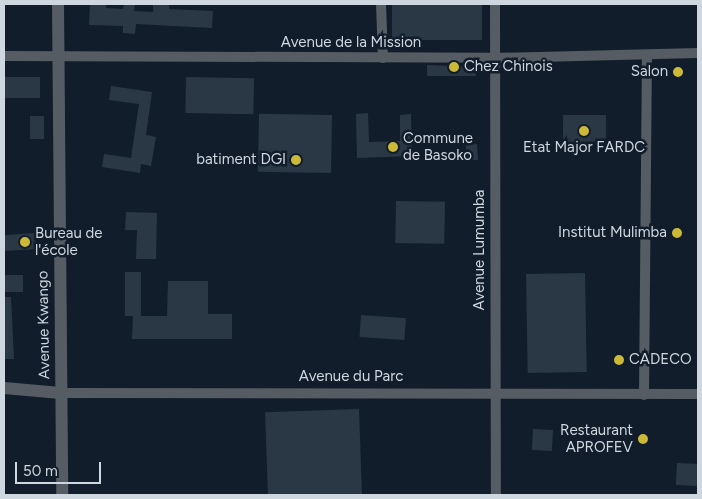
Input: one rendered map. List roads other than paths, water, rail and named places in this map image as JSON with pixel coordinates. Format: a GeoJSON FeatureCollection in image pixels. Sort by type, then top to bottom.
{"type":"FeatureCollection","features":[{"type":"Feature","properties":{"kind":"street","name":"Avenue Kwango"},"geometry":{"type":"LineString","coordinates":[[58,4],[62,495]]}},
{"type":"Feature","properties":{"kind":"street"},"geometry":{"type":"LineString","coordinates":[[381,4],[383,58]]}},
{"type":"Feature","properties":{"kind":"street","name":"Avenue Lumumba"},"geometry":{"type":"LineString","coordinates":[[494,4],[496,495]]}},
{"type":"Feature","properties":{"kind":"street","name":"Avenue de la Mission"},"geometry":{"type":"LineString","coordinates":[[4,56],[58,58],[493,58],[698,53]]}},
{"type":"Feature","properties":{"kind":"street"},"geometry":{"type":"LineString","coordinates":[[644,395],[647,55]]}},
{"type":"Feature","properties":{"kind":"street","name":"Avenue du Parc"},"geometry":{"type":"LineString","coordinates":[[4,388],[61,393],[698,394]]}},
{"type":"Feature","properties":{"kind":"place","name":"Chez Chinois"},"geometry":{"type":"Point","coordinates":[454,67]}},
{"type":"Feature","properties":{"kind":"place","name":"Salon"},"geometry":{"type":"Point","coordinates":[678,72]}},
{"type":"Feature","properties":{"kind":"place","name":"Etat Major FARDC"},"geometry":{"type":"Point","coordinates":[584,131]}},
{"type":"Feature","properties":{"kind":"place","name":"Commune de Basoko"},"geometry":{"type":"Point","coordinates":[393,147]}},
{"type":"Feature","properties":{"kind":"place","name":"batiment DGI"},"geometry":{"type":"Point","coordinates":[296,160]}},
{"type":"Feature","properties":{"kind":"place","name":"Institut Mulimba"},"geometry":{"type":"Point","coordinates":[677,233]}},
{"type":"Feature","properties":{"kind":"place","name":"Bureau de l'école"},"geometry":{"type":"Point","coordinates":[25,242]}},
{"type":"Feature","properties":{"kind":"place","name":"CADECO"},"geometry":{"type":"Point","coordinates":[619,360]}},
{"type":"Feature","properties":{"kind":"place","name":"Restaurant APROFEV"},"geometry":{"type":"Point","coordinates":[643,439]}}]}
